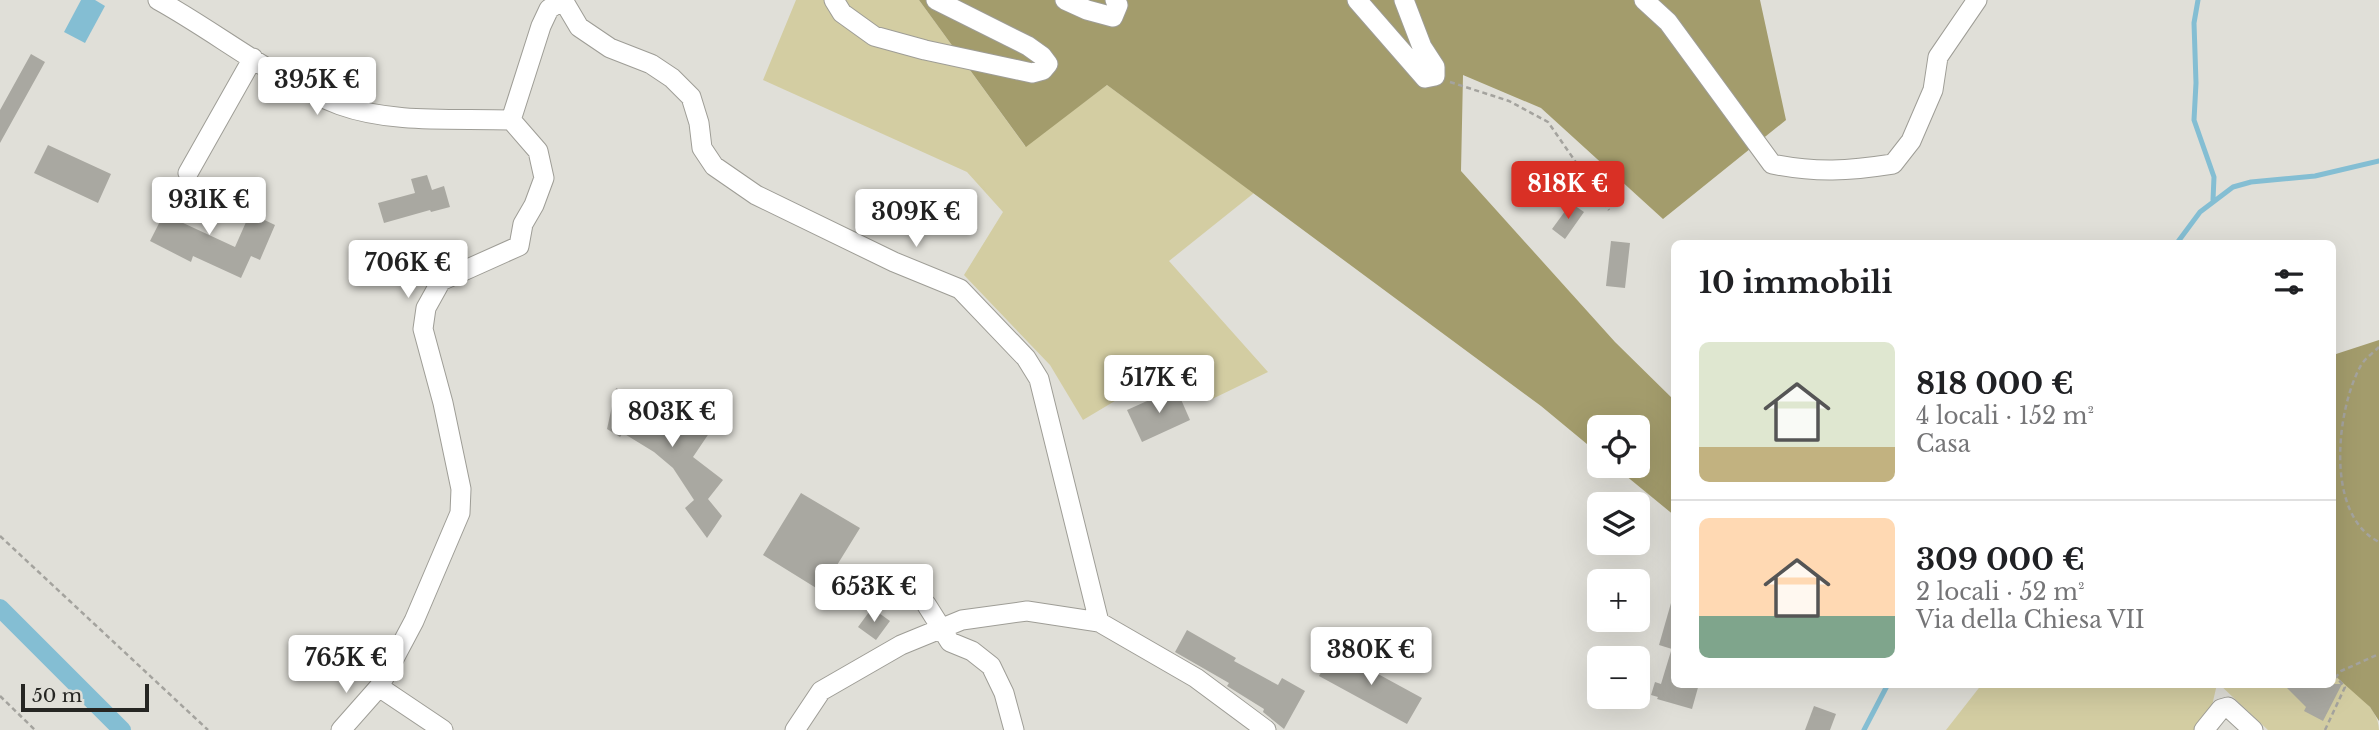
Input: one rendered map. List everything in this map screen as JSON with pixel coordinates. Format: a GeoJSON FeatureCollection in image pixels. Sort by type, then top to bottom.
{"type":"FeatureCollection","features":[{"type":"Feature","properties":{"kind":"street"},"geometry":{"type":"LineString","coordinates":[[158,0],[321,97],[342,106],[379,115],[511,120],[538,151],[544,178],[534,205],[523,224],[519,246],[441,281],[426,308],[423,329],[443,403],[461,489],[460,513],[414,621],[379,687],[341,730]]}},
{"type":"Feature","properties":{"kind":"street"},"geometry":{"type":"LineString","coordinates":[[511,120],[541,26],[549,9],[563,0],[579,27],[610,48],[651,64],[672,78],[691,97],[699,123],[702,148],[715,166],[730,178],[756,195],[894,262],[960,289],[1026,358],[1039,379],[1099,621]]}},
{"type":"Feature","properties":{"kind":"street"},"geometry":{"type":"LineString","coordinates":[[834,0],[842,13],[874,36],[1032,73],[1043,70],[1048,64],[1028,46],[936,0]]}},
{"type":"Feature","properties":{"kind":"street"},"geometry":{"type":"LineString","coordinates":[[1065,0],[1113,17],[1118,5],[1115,0]]}},
{"type":"Feature","properties":{"kind":"street"},"geometry":{"type":"LineString","coordinates":[[1357,0],[1425,78],[1435,76],[1435,67],[1422,47],[1404,0]]}},
{"type":"Feature","properties":{"kind":"street"},"geometry":{"type":"LineString","coordinates":[[1644,0],[1668,22],[1772,163],[1804,170],[1854,170],[1893,164],[1911,141],[1933,90],[1938,57],[1977,0]]}},
{"type":"Feature","properties":{"kind":"street"},"geometry":{"type":"LineString","coordinates":[[188,173],[254,58]]}},
{"type":"Feature","properties":{"kind":"street"},"geometry":{"type":"LineString","coordinates":[[926,604],[950,642],[972,651],[991,666],[1004,693],[1014,730]]}},
{"type":"Feature","properties":{"kind":"street"},"geometry":{"type":"LineString","coordinates":[[795,730],[821,691],[901,645],[962,621],[1027,611],[1099,621],[1196,678],[1266,730]]}},
{"type":"Feature","properties":{"kind":"street"},"geometry":{"type":"LineString","coordinates":[[379,687],[443,730]]}},
{"type":"Feature","properties":{"kind":"street"},"geometry":{"type":"LineString","coordinates":[[2204,730],[2221,709],[2228,707],[2253,730]]}},
{"type":"Feature","properties":{"kind":"path"},"geometry":{"type":"LineString","coordinates":[[1435,67],[1450,82],[1509,101],[1548,122],[1609,210]]}},
{"type":"Feature","properties":{"kind":"path"},"geometry":{"type":"LineString","coordinates":[[2379,347],[2361,365],[2343,414],[2342,446],[2342,481],[2348,508],[2366,536],[2379,542]]}},
{"type":"Feature","properties":{"kind":"path"},"geometry":{"type":"LineString","coordinates":[[0,536],[208,730]]}},
{"type":"Feature","properties":{"kind":"path"},"geometry":{"type":"LineString","coordinates":[[2325,730],[2345,687],[2336,677],[2341,671],[2379,654]]}},
{"type":"Feature","properties":{"kind":"path"},"geometry":{"type":"LineString","coordinates":[[0,695],[35,730]]}},
{"type":"Feature","properties":{"kind":"shaded area"},"geometry":{"type":"Polygon","coordinates":[[[796,0],[919,0],[1025,146],[1107,85],[1254,193],[1169,261],[1268,372],[1208,401],[1155,377],[1083,420],[1050,365],[964,275],[1003,212],[967,172],[763,80],[796,0]]]}},
{"type":"Feature","properties":{"kind":"shaded area"},"geometry":{"type":"Polygon","coordinates":[[[919,0],[1760,0],[1786,120],[1663,219],[1541,108],[1463,75],[1461,171],[1615,342],[1671,397],[1671,513],[1650,496],[1650,492],[1646,492],[1629,478],[1650,478],[1650,415],[1587,415],[1587,444],[1541,406],[1107,85],[1026,147],[919,0]]]}},
{"type":"Feature","properties":{"kind":"shaded area"},"geometry":{"type":"Polygon","coordinates":[[[2379,340],[2379,721],[2370,707],[2336,677],[2336,354],[2379,340]]]}},
{"type":"Feature","properties":{"kind":"shaded area"},"geometry":{"type":"Polygon","coordinates":[[[2336,676],[2369,706],[2378,721],[2379,730],[2268,730],[2223,688],[2336,688],[2336,676]]]}},
{"type":"Feature","properties":{"kind":"shaded area"},"geometry":{"type":"Polygon","coordinates":[[[1979,688],[2216,688],[2211,710],[2195,730],[1946,730],[1979,688]]]}},
{"type":"Feature","properties":{"kind":"water"},"geometry":{"type":"Polygon","coordinates":[[[81,0],[95,0],[105,6],[85,43],[64,32],[81,0]]]}},
{"type":"Feature","properties":{"kind":"building"},"geometry":{"type":"Polygon","coordinates":[[[31,54],[45,62],[0,143],[0,110],[31,54]]]}},
{"type":"Feature","properties":{"kind":"building"},"geometry":{"type":"Polygon","coordinates":[[[48,145],[111,174],[98,203],[34,173],[48,145]]]}},
{"type":"Feature","properties":{"kind":"building"},"geometry":{"type":"Polygon","coordinates":[[[427,175],[432,190],[444,186],[450,207],[384,223],[378,203],[415,193],[411,179],[427,175]]]}},
{"type":"Feature","properties":{"kind":"building"},"geometry":{"type":"Polygon","coordinates":[[[180,182],[198,188],[181,222],[235,247],[250,213],[275,225],[260,260],[251,256],[241,278],[193,256],[191,262],[150,241],[180,182]]]}},
{"type":"Feature","properties":{"kind":"building"},"geometry":{"type":"Polygon","coordinates":[[[1571,203],[1584,212],[1565,239],[1552,229],[1571,203]]]}},
{"type":"Feature","properties":{"kind":"building"},"geometry":{"type":"Polygon","coordinates":[[[1611,241],[1630,243],[1625,288],[1606,286],[1611,241]]]}},
{"type":"Feature","properties":{"kind":"building"},"geometry":{"type":"Polygon","coordinates":[[[616,388],[695,427],[707,408],[720,417],[693,457],[723,480],[708,499],[722,516],[707,538],[685,508],[694,500],[673,468],[654,452],[623,433],[620,437],[607,429],[616,388]]]}},
{"type":"Feature","properties":{"kind":"building"},"geometry":{"type":"Polygon","coordinates":[[[1176,388],[1190,420],[1142,442],[1127,410],[1176,388]]]}},
{"type":"Feature","properties":{"kind":"building"},"geometry":{"type":"Polygon","coordinates":[[[801,493],[860,528],[821,591],[763,555],[801,493]]]}},
{"type":"Feature","properties":{"kind":"building"},"geometry":{"type":"Polygon","coordinates":[[[1671,603],[1671,649],[1659,645],[1671,603]]]}},
{"type":"Feature","properties":{"kind":"building"},"geometry":{"type":"Polygon","coordinates":[[[872,608],[890,621],[876,640],[858,627],[872,608]]]}},
{"type":"Feature","properties":{"kind":"building"},"geometry":{"type":"Polygon","coordinates":[[[1187,630],[1236,658],[1234,661],[1278,685],[1282,678],[1305,691],[1284,729],[1263,712],[1264,709],[1227,686],[1229,683],[1175,652],[1187,630]]]}},
{"type":"Feature","properties":{"kind":"building"},"geometry":{"type":"Polygon","coordinates":[[[1334,650],[1422,698],[1407,724],[1319,676],[1334,650]]]}},
{"type":"Feature","properties":{"kind":"building"},"geometry":{"type":"Polygon","coordinates":[[[1671,651],[1671,688],[1698,688],[1692,709],[1651,695],[1655,682],[1661,684],[1671,651]]]}},
{"type":"Feature","properties":{"kind":"building"},"geometry":{"type":"Polygon","coordinates":[[[2336,684],[2342,684],[2323,721],[2304,711],[2306,707],[2287,688],[2336,688],[2336,684]]]}},
{"type":"Feature","properties":{"kind":"building"},"geometry":{"type":"Polygon","coordinates":[[[1814,706],[1836,714],[1830,730],[1805,730],[1814,706]]]}},
{"type":"Feature","properties":{"kind":"waterway"},"geometry":{"type":"LineString","coordinates":[[2198,0],[2194,23],[2194,120],[2214,177],[2213,200]]}},
{"type":"Feature","properties":{"kind":"waterway"},"geometry":{"type":"LineString","coordinates":[[2179,240],[2200,212],[2233,187],[2251,182],[2315,176],[2379,161]]}},
{"type":"Feature","properties":{"kind":"waterway"},"geometry":{"type":"LineString","coordinates":[[0,608],[122,730]]}},
{"type":"Feature","properties":{"kind":"waterway"},"geometry":{"type":"LineString","coordinates":[[1864,730],[1886,688]]}}]}
